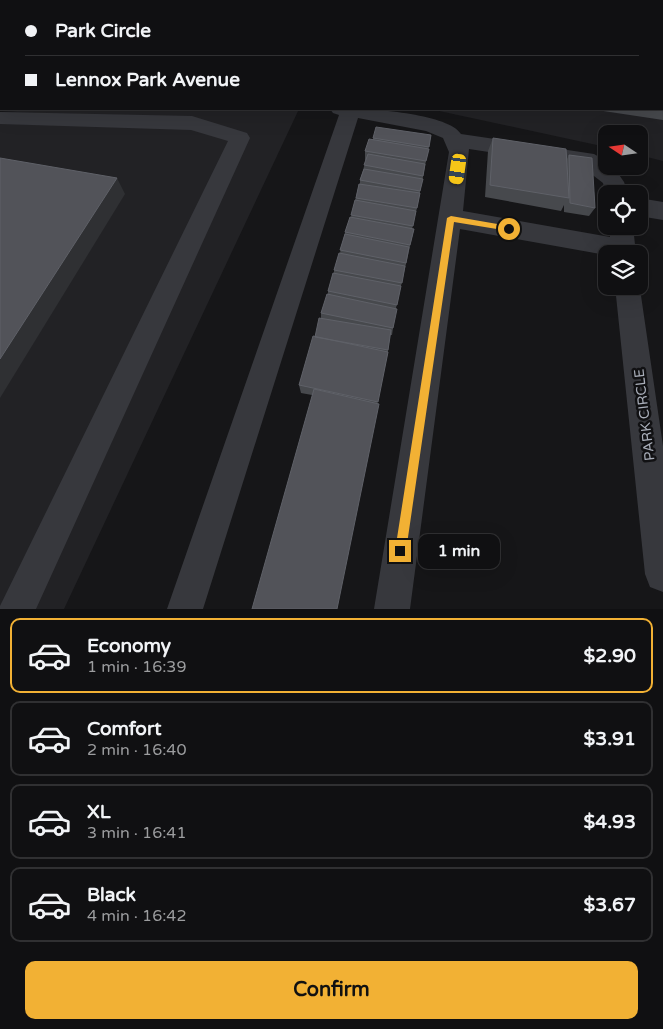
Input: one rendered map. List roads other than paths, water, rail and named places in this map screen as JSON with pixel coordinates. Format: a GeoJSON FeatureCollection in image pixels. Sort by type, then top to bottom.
{"type":"FeatureCollection","features":[{"type":"Feature","properties":{"kind":"street"},"geometry":{"type":"LineString","coordinates":[[185,609],[345,110],[431,125],[451,134],[460,152],[392,609]]}},
{"type":"Feature","properties":{"kind":"street"},"geometry":{"type":"LineString","coordinates":[[0,118],[192,123],[240,138],[17,609]]}},
{"type":"Feature","properties":{"kind":"street"},"geometry":{"type":"LineString","coordinates":[[454,140],[586,159],[606,170],[615,185]]}},
{"type":"Feature","properties":{"kind":"street"},"geometry":{"type":"LineString","coordinates":[[648,208],[663,211]]}},
{"type":"Feature","properties":{"kind":"street"},"geometry":{"type":"LineString","coordinates":[[451,218],[623,243]]}},
{"type":"Feature","properties":{"kind":"street","name":"PARK CIRCLE"},"geometry":{"type":"LineString","coordinates":[[629,295],[663,574]]}}]}
